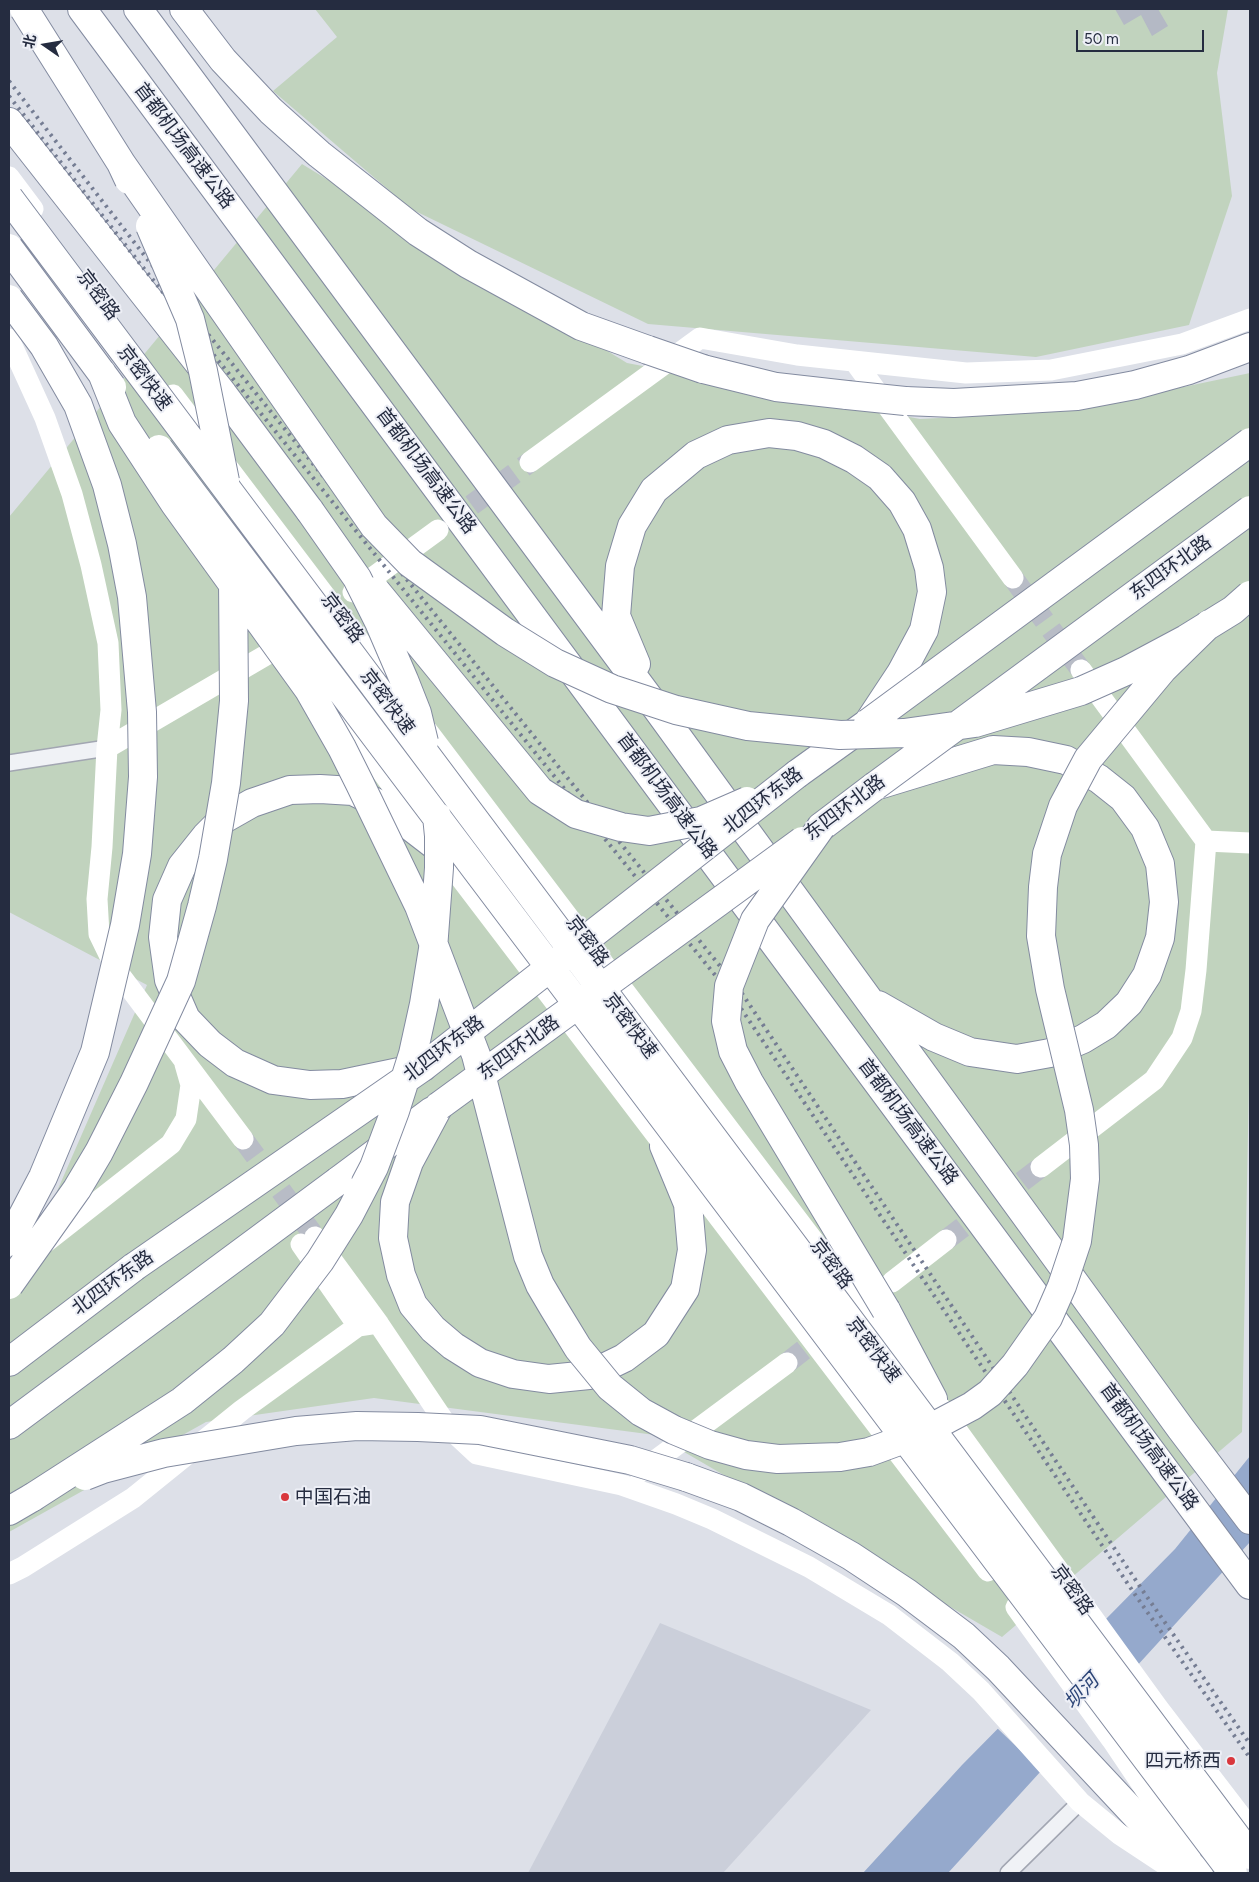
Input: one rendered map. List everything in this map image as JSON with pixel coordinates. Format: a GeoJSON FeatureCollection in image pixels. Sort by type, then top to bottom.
{"type":"FeatureCollection","features":[{"type":"Feature","properties":{"kind":"highway"},"geometry":{"type":"LineString","coordinates":[[24,9],[121,163],[374,526],[410,563],[505,632],[555,663],[612,689],[676,710],[748,726],[773,730],[840,735],[904,734],[975,723],[1081,691],[1186,639],[1233,610],[1250,596]]}},
{"type":"Feature","properties":{"kind":"highway","name":"首都机场高速公路"},"geometry":{"type":"LineString","coordinates":[[82,9],[1250,1585]]}},
{"type":"Feature","properties":{"kind":"highway","name":"首都机场高速公路"},"geometry":{"type":"LineString","coordinates":[[138,9],[655,706],[1181,1429],[1250,1520]]}},
{"type":"Feature","properties":{"kind":"highway"},"geometry":{"type":"LineString","coordinates":[[184,9],[223,60],[271,111],[319,154],[418,232],[483,272],[581,326],[703,369],[776,387],[906,401],[954,403],[1077,396],[1135,385],[1189,370],[1250,346]]}},
{"type":"Feature","properties":{"kind":"highway"},"geometry":{"type":"LineString","coordinates":[[9,122],[223,394],[357,578],[379,622],[417,713],[431,768],[439,836],[439,868],[433,949],[413,1054],[395,1111],[374,1167],[349,1215],[320,1261],[272,1324],[233,1360],[182,1401],[9,1511]]}},
{"type":"Feature","properties":{"kind":"highway"},"geometry":{"type":"LineString","coordinates":[[9,1285],[77,1189],[106,1138],[134,1083],[180,981],[202,906],[213,859],[230,749],[234,702],[233,591],[231,533],[225,478],[203,371],[190,319],[121,163]]}},
{"type":"Feature","properties":{"kind":"highway","name":"京密快速"},"geometry":{"type":"LineString","coordinates":[[9,198],[1250,1855]]}},
{"type":"Feature","properties":{"kind":"highway","name":"京密快速"},"geometry":{"type":"LineString","coordinates":[[9,248],[1233,1873]]}},
{"type":"Feature","properties":{"kind":"highway"},"geometry":{"type":"LineString","coordinates":[[9,299],[44,346],[78,405],[107,486],[122,544],[132,597],[142,712],[143,777],[137,854],[128,907],[110,995],[95,1052],[43,1177],[9,1242]]}},
{"type":"Feature","properties":{"kind":"highway"},"geometry":{"type":"LineString","coordinates":[[102,373],[122,423],[175,504],[309,690],[364,791],[419,906],[476,1055],[528,1256],[552,1307],[578,1348],[610,1387],[641,1412],[674,1430],[710,1445],[746,1455],[778,1459],[840,1457],[869,1452],[921,1433],[972,1406],[990,1392],[1015,1366],[1048,1318],[1062,1286],[1077,1241],[1085,1179],[1084,1145],[1079,1110],[1050,989],[1041,936],[1043,887],[1047,854],[1063,806],[1088,759],[1163,669],[1209,624]]}},
{"type":"Feature","properties":{"kind":"highway"},"geometry":{"type":"LineString","coordinates":[[655,706],[616,616],[620,566],[632,526],[654,490],[696,455],[728,440],[769,433],[797,436],[824,444],[854,459],[880,477],[902,502],[917,530],[929,568],[932,592],[924,630],[901,673],[868,723]]}},
{"type":"Feature","properties":{"kind":"highway"},"geometry":{"type":"LineString","coordinates":[[868,723],[1250,442]]}},
{"type":"Feature","properties":{"kind":"highway","name":"东四环北路"},"geometry":{"type":"LineString","coordinates":[[439,1106],[1250,510]]}},
{"type":"Feature","properties":{"kind":"highway"},"geometry":{"type":"LineString","coordinates":[[310,511],[540,791],[576,814],[620,827],[649,831],[701,821],[748,800],[797,774]]}},
{"type":"Feature","properties":{"kind":"highway","name":"北四环东路"},"geometry":{"type":"LineString","coordinates":[[9,1362],[134,1267],[423,1067],[797,774],[868,723]]}},
{"type":"Feature","properties":{"kind":"highway"},"geometry":{"type":"LineString","coordinates":[[870,1001],[934,1037],[970,1052],[1017,1059],[1050,1053],[1082,1039],[1106,1025],[1129,1003],[1147,975],[1160,938],[1164,902],[1160,864],[1146,828],[1123,798],[1099,779],[1066,760],[1028,752],[993,750],[875,786]]}},
{"type":"Feature","properties":{"kind":"highway"},"geometry":{"type":"LineString","coordinates":[[423,1067],[342,1084],[310,1085],[273,1080],[235,1063],[210,1044],[186,1019],[169,980],[163,937],[167,900],[182,866],[206,836],[222,820],[252,803],[290,790],[353,791],[385,807],[437,847]]}},
{"type":"Feature","properties":{"kind":"highway"},"geometry":{"type":"LineString","coordinates":[[821,827],[755,920],[729,986],[726,1020],[733,1051],[749,1082],[886,1310],[933,1399]]}},
{"type":"Feature","properties":{"kind":"highway"},"geometry":{"type":"LineString","coordinates":[[9,1425],[439,1106]]}},
{"type":"Feature","properties":{"kind":"highway"},"geometry":{"type":"LineString","coordinates":[[439,1106],[409,1162],[394,1202],[393,1238],[401,1275],[414,1305],[453,1346],[480,1363],[513,1374],[549,1380],[589,1374],[624,1358],[656,1334],[685,1290],[692,1250],[688,1204],[664,1146]]}},
{"type":"Feature","properties":{"kind":"highway"},"geometry":{"type":"LineString","coordinates":[[33,1497],[103,1469],[164,1452],[296,1431],[357,1426],[480,1430],[630,1460],[686,1477],[741,1497],[791,1522],[851,1556],[908,1593],[964,1636],[998,1668],[1142,1822],[1200,1873]]}},
{"type":"Feature","properties":{"kind":"street","name":"京密路"},"geometry":{"type":"LineString","coordinates":[[9,177],[933,1399],[1158,1708],[1250,1828]]}},
{"type":"Feature","properties":{"kind":"street"},"geometry":{"type":"LineString","coordinates":[[9,260],[437,847],[1019,1611],[1112,1740],[1200,1873]]}},
{"type":"Feature","properties":{"kind":"street"},"geometry":{"type":"LineString","coordinates":[[530,462],[700,338],[797,355],[966,373],[1051,370],[1182,344],[1250,319]]}},
{"type":"Feature","properties":{"kind":"street"},"geometry":{"type":"LineString","coordinates":[[9,339],[44,418],[72,494],[91,565],[108,644],[111,710],[97,900],[99,934],[117,971],[184,1059],[238,1143],[214,1118],[203,1116],[186,1119]]}},
{"type":"Feature","properties":{"kind":"street"},"geometry":{"type":"LineString","coordinates":[[855,362],[1013,578]]}},
{"type":"Feature","properties":{"kind":"street"},"geometry":{"type":"LineString","coordinates":[[353,592],[438,530]]}},
{"type":"Feature","properties":{"kind":"street"},"geometry":{"type":"LineString","coordinates":[[9,763],[107,748],[273,651]]}},
{"type":"Feature","properties":{"kind":"street"},"geometry":{"type":"LineString","coordinates":[[1041,1167],[1154,1080],[1182,1038],[1190,1011],[1196,970],[1206,841],[1081,670]]}},
{"type":"Feature","properties":{"kind":"street"},"geometry":{"type":"LineString","coordinates":[[1206,841],[1250,843]]}},
{"type":"Feature","properties":{"kind":"street"},"geometry":{"type":"LineString","coordinates":[[9,1272],[171,1144],[186,1119],[191,1085],[184,1059]]}},
{"type":"Feature","properties":{"kind":"street"},"geometry":{"type":"LineString","coordinates":[[892,1282],[946,1240]]}},
{"type":"Feature","properties":{"kind":"street"},"geometry":{"type":"LineString","coordinates":[[308,1241],[368,1325],[448,1427],[477,1454],[622,1485],[712,1519],[809,1567],[889,1615],[950,1662],[982,1691],[1080,1802],[1120,1834],[1178,1873]]}},
{"type":"Feature","properties":{"kind":"street"},"geometry":{"type":"LineString","coordinates":[[9,1574],[133,1498],[242,1410],[368,1325]]}},
{"type":"Feature","properties":{"kind":"street"},"geometry":{"type":"LineString","coordinates":[[622,1485],[787,1363]]}},
{"type":"Feature","properties":{"kind":"street"},"geometry":{"type":"LineString","coordinates":[[1008,1873],[1080,1802]]}},
{"type":"Feature","properties":{"kind":"shaded area"},"geometry":{"type":"Polygon","coordinates":[[[660,1623],[871,1710],[723,1873],[528,1873],[660,1623]]]}},
{"type":"Feature","properties":{"kind":"green space"},"geometry":{"type":"Polygon","coordinates":[[[315,9],[1228,9],[1217,73],[1232,196],[1189,325],[1036,357],[648,324],[411,209],[273,91],[337,37],[315,9]]]}},
{"type":"Feature","properties":{"kind":"green space"},"geometry":{"type":"Polygon","coordinates":[[[302,164],[627,363],[920,419],[1069,411],[1250,373],[1250,1033],[1242,1432],[1002,1637],[655,1435],[374,1398],[206,1422],[9,1532],[9,1271],[51,1205],[147,985],[9,912],[9,517],[302,164]]]}},
{"type":"Feature","properties":{"kind":"water","name":"坝河"},"geometry":{"type":"Polygon","coordinates":[[[1250,1456],[1250,1542],[948,1873],[863,1873],[962,1765],[1175,1549],[1250,1456]]]}},
{"type":"Feature","properties":{"kind":"pier"},"geometry":{"type":"Polygon","coordinates":[[[1102,1620],[1137,1669],[1043,1772],[996,1727],[1102,1620]]]}},
{"type":"Feature","properties":{"kind":"building"},"geometry":{"type":"Polygon","coordinates":[[[1115,9],[1158,9],[1168,26],[1152,36],[1141,15],[1124,25],[1115,9]]]}},
{"type":"Feature","properties":{"kind":"tunnel"},"geometry":{"type":"LineString","coordinates":[[446,524],[530,462]]}},
{"type":"Feature","properties":{"kind":"tunnel"},"geometry":{"type":"LineString","coordinates":[[1013,578],[1081,670]]}},
{"type":"Feature","properties":{"kind":"tunnel"},"geometry":{"type":"LineString","coordinates":[[243,1139],[315,1237]]}},
{"type":"Feature","properties":{"kind":"tunnel"},"geometry":{"type":"LineString","coordinates":[[946,1240],[1041,1167]]}},
{"type":"Feature","properties":{"kind":"tunnel"},"geometry":{"type":"LineString","coordinates":[[787,1363],[828,1331]]}},
{"type":"Feature","properties":{"kind":"railway"},"geometry":{"type":"LineString","coordinates":[[9,81],[148,260],[741,992],[1145,1594],[1250,1744]]}},
{"type":"Feature","properties":{"kind":"railway"},"geometry":{"type":"LineString","coordinates":[[9,96],[141,265],[736,1001],[1136,1596],[1250,1758]]}},
{"type":"Feature","properties":{"kind":"place","name":"中国石油"},"geometry":{"type":"Point","coordinates":[285,1497]}},
{"type":"Feature","properties":{"kind":"place","name":"四元桥西"},"geometry":{"type":"Point","coordinates":[1231,1761]}}]}
